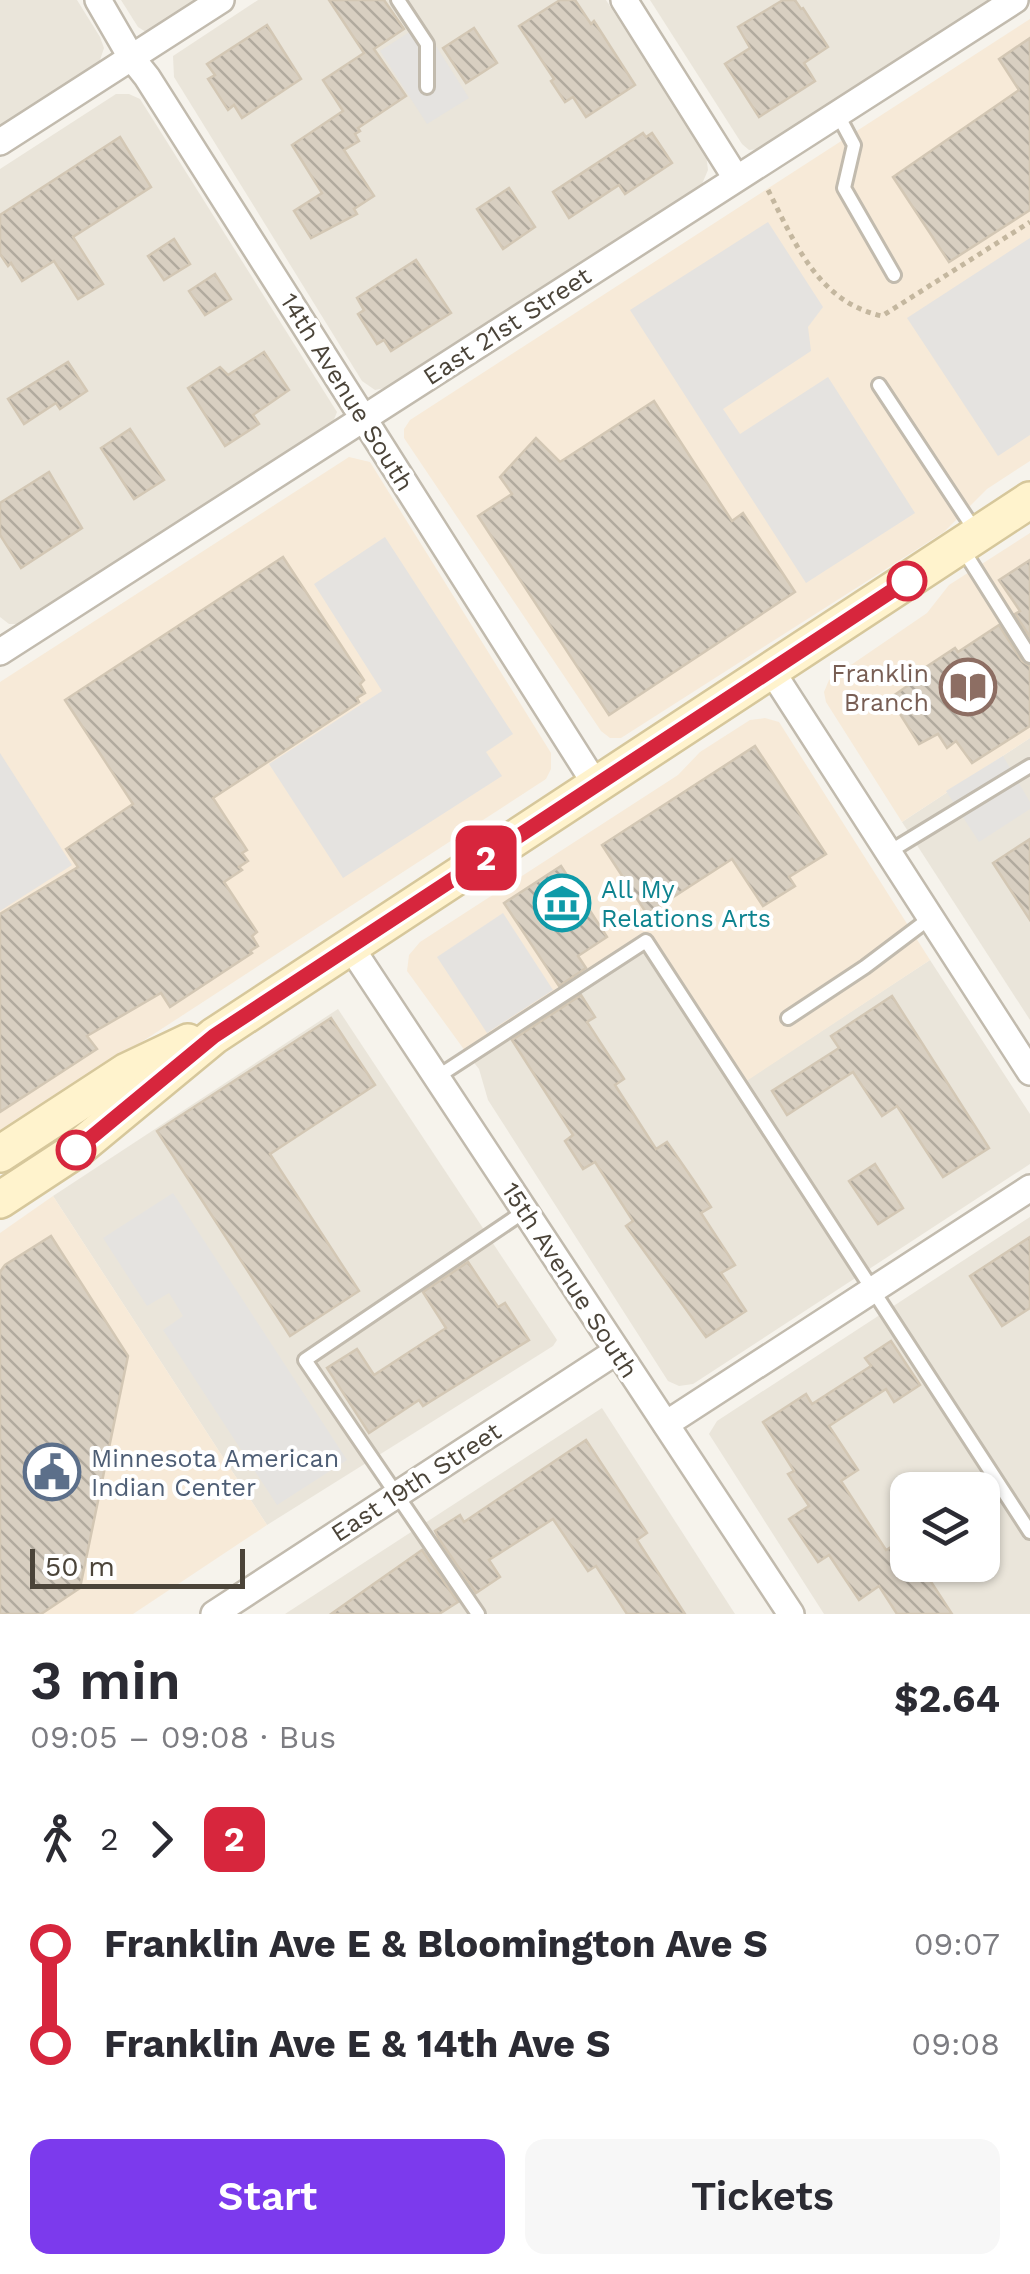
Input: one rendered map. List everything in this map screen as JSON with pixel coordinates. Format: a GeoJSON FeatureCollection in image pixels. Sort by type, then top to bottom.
{"type":"FeatureCollection","features":[{"type":"Feature","properties":{"kind":"main road"},"geometry":{"type":"LineString","coordinates":[[0,1200],[76,1150],[214,1036],[1030,500]]}},
{"type":"Feature","properties":{"kind":"main road"},"geometry":{"type":"LineString","coordinates":[[0,1154],[156,1055],[182,1043],[214,1036]]}},
{"type":"Feature","properties":{"kind":"street","name":"14th Avenue South"},"geometry":{"type":"LineString","coordinates":[[98,0],[596,785]]}},
{"type":"Feature","properties":{"kind":"street"},"geometry":{"type":"LineString","coordinates":[[0,142],[221,0]]}},
{"type":"Feature","properties":{"kind":"street"},"geometry":{"type":"LineString","coordinates":[[624,0],[736,178]]}},
{"type":"Feature","properties":{"kind":"street","name":"East 21st Street"},"geometry":{"type":"LineString","coordinates":[[0,652],[1015,0]]}},
{"type":"Feature","properties":{"kind":"street"},"geometry":{"type":"LineString","coordinates":[[771,670],[1030,1072]]}},
{"type":"Feature","properties":{"kind":"street","name":"15th Avenue South"},"geometry":{"type":"LineString","coordinates":[[350,946],[790,1614]]}},
{"type":"Feature","properties":{"kind":"street"},"geometry":{"type":"LineString","coordinates":[[666,1424],[1030,1188]]}},
{"type":"Feature","properties":{"kind":"street","name":"East 19th Street"},"geometry":{"type":"LineString","coordinates":[[214,1614],[617,1351]]}},
{"type":"Feature","properties":{"kind":"lane"},"geometry":{"type":"LineString","coordinates":[[398,0],[427,44],[426,87]]}},
{"type":"Feature","properties":{"kind":"lane"},"geometry":{"type":"LineString","coordinates":[[838,114],[854,145],[844,188],[894,275]]}},
{"type":"Feature","properties":{"kind":"lane"},"geometry":{"type":"LineString","coordinates":[[879,385],[969,540],[1030,656]]}},
{"type":"Feature","properties":{"kind":"lane"},"geometry":{"type":"LineString","coordinates":[[888,852],[1030,766]]}},
{"type":"Feature","properties":{"kind":"lane"},"geometry":{"type":"LineString","coordinates":[[788,1018],[865,968],[930,918]]}},
{"type":"Feature","properties":{"kind":"lane"},"geometry":{"type":"LineString","coordinates":[[436,1078],[646,941],[1030,1532]]}},
{"type":"Feature","properties":{"kind":"lane"},"geometry":{"type":"LineString","coordinates":[[478,1614],[305,1360],[525,1211]]}},
{"type":"Feature","properties":{"kind":"shaded area"},"geometry":{"type":"Polygon","coordinates":[[[0,0],[77,0],[104,48],[99,63],[0,126],[0,0]]]}},
{"type":"Feature","properties":{"kind":"shaded area"},"geometry":{"type":"Polygon","coordinates":[[[121,0],[202,0],[146,32],[138,27],[121,0]]]}},
{"type":"Feature","properties":{"kind":"shaded area"},"geometry":{"type":"Polygon","coordinates":[[[258,0],[606,0],[706,154],[708,170],[702,184],[389,387],[375,390],[362,381],[174,77],[173,56],[258,0]]]}},
{"type":"Feature","properties":{"kind":"shaded area"},"geometry":{"type":"Polygon","coordinates":[[[650,0],[992,0],[760,149],[749,150],[650,0]]]}},
{"type":"Feature","properties":{"kind":"shaded area"},"geometry":{"type":"Polygon","coordinates":[[[1030,19],[1030,461],[987,489],[944,532],[621,738],[610,738],[601,731],[404,438],[404,429],[410,420],[1030,19]]]}},
{"type":"Feature","properties":{"kind":"shaded area"},"geometry":{"type":"Polygon","coordinates":[[[422,24],[469,98],[427,124],[380,51],[422,24]]]}},
{"type":"Feature","properties":{"kind":"shaded area"},"geometry":{"type":"Polygon","coordinates":[[[116,94],[140,99],[337,412],[333,422],[21,624],[9,624],[0,617],[0,169],[116,94]]]}},
{"type":"Feature","properties":{"kind":"shaded area"},"geometry":{"type":"Polygon","coordinates":[[[768,222],[823,307],[808,327],[811,351],[723,409],[740,434],[828,377],[915,513],[806,583],[630,310],[768,222]]]}},
{"type":"Feature","properties":{"kind":"shaded area"},"geometry":{"type":"Polygon","coordinates":[[[1030,238],[1030,435],[998,456],[907,318],[1030,238]]]}},
{"type":"Feature","properties":{"kind":"shaded area"},"geometry":{"type":"Polygon","coordinates":[[[349,457],[370,462],[551,753],[551,769],[546,779],[0,1134],[0,682],[349,457]]]}},
{"type":"Feature","properties":{"kind":"shaded area"},"geometry":{"type":"Polygon","coordinates":[[[1030,533],[1030,738],[902,822],[826,702],[824,692],[829,680],[927,613],[949,585],[1030,533]]]}},
{"type":"Feature","properties":{"kind":"shaded area"},"geometry":{"type":"Polygon","coordinates":[[[385,537],[513,734],[486,752],[502,776],[343,878],[269,764],[382,691],[314,584],[385,537]]]}},
{"type":"Feature","properties":{"kind":"shaded area"},"geometry":{"type":"Polygon","coordinates":[[[765,718],[779,722],[930,960],[733,1090],[641,945],[468,1055],[407,971],[409,955],[420,942],[678,775],[700,752],[750,720],[765,718]]]}},
{"type":"Feature","properties":{"kind":"shaded area"},"geometry":{"type":"Polygon","coordinates":[[[1030,738],[1030,1020],[902,822],[1030,738]]]}},
{"type":"Feature","properties":{"kind":"shaded area"},"geometry":{"type":"Polygon","coordinates":[[[0,753],[72,865],[0,911],[0,753]]]}},
{"type":"Feature","properties":{"kind":"shaded area"},"geometry":{"type":"Polygon","coordinates":[[[1003,756],[1030,802],[1030,809],[979,842],[946,791],[1003,756]]]}},
{"type":"Feature","properties":{"kind":"shaded area"},"geometry":{"type":"Polygon","coordinates":[[[503,913],[553,990],[487,1033],[437,957],[503,913]]]}},
{"type":"Feature","properties":{"kind":"shaded area"},"geometry":{"type":"Polygon","coordinates":[[[641,944],[733,1089],[930,960],[1030,1114],[1030,1164],[693,1384],[679,1386],[668,1381],[488,1100],[479,1069],[468,1055],[641,944]]]}},
{"type":"Feature","properties":{"kind":"shaded area"},"geometry":{"type":"Polygon","coordinates":[[[338,1009],[557,1340],[267,1525],[53,1196],[338,1009]]]}},
{"type":"Feature","properties":{"kind":"shaded area"},"geometry":{"type":"Polygon","coordinates":[[[173,1193],[347,1460],[277,1505],[163,1330],[183,1316],[169,1293],[147,1306],[103,1238],[173,1193]]]}},
{"type":"Feature","properties":{"kind":"shaded area"},"geometry":{"type":"Polygon","coordinates":[[[53,1196],[267,1525],[133,1614],[0,1614],[0,1233],[53,1196]]]}},
{"type":"Feature","properties":{"kind":"shaded area"},"geometry":{"type":"Polygon","coordinates":[[[1030,1217],[1030,1614],[824,1614],[709,1434],[717,1421],[1030,1217]]]}},
{"type":"Feature","properties":{"kind":"shaded area"},"geometry":{"type":"Polygon","coordinates":[[[602,1408],[735,1614],[285,1614],[602,1408]]]}},
{"type":"Feature","properties":{"kind":"building"},"geometry":{"type":"Polygon","coordinates":[[[329,0],[384,0],[404,29],[374,49],[406,96],[358,128],[360,131],[355,134],[359,141],[344,150],[374,196],[354,209],[357,214],[311,238],[294,211],[322,193],[292,145],[343,111],[323,80],[364,53],[329,0]]]}},
{"type":"Feature","properties":{"kind":"building"},"geometry":{"type":"Polygon","coordinates":[[[560,0],[575,0],[591,24],[594,21],[635,85],[586,117],[573,97],[565,102],[519,26],[560,0]]]}},
{"type":"Feature","properties":{"kind":"building"},"geometry":{"type":"Polygon","coordinates":[[[783,0],[795,0],[803,8],[828,47],[804,63],[815,81],[759,117],[725,64],[750,48],[738,27],[783,0]]]}},
{"type":"Feature","properties":{"kind":"building"},"geometry":{"type":"Polygon","coordinates":[[[267,25],[301,79],[242,118],[234,105],[228,110],[208,79],[215,75],[207,64],[267,25]]]}},
{"type":"Feature","properties":{"kind":"building"},"geometry":{"type":"Polygon","coordinates":[[[474,28],[497,63],[466,83],[443,48],[474,28]]]}},
{"type":"Feature","properties":{"kind":"building"},"geometry":{"type":"Polygon","coordinates":[[[1030,38],[1030,210],[949,262],[893,177],[1019,90],[999,59],[1030,38]]]}},
{"type":"Feature","properties":{"kind":"building"},"geometry":{"type":"Polygon","coordinates":[[[643,133],[646,137],[652,133],[672,163],[625,194],[619,185],[569,218],[553,192],[643,133]]]}},
{"type":"Feature","properties":{"kind":"building"},"geometry":{"type":"Polygon","coordinates":[[[120,137],[151,187],[73,237],[103,284],[78,299],[54,261],[22,281],[0,254],[0,215],[120,137]]]}},
{"type":"Feature","properties":{"kind":"building"},"geometry":{"type":"Polygon","coordinates":[[[509,188],[535,227],[503,249],[477,209],[509,188]]]}},
{"type":"Feature","properties":{"kind":"building"},"geometry":{"type":"Polygon","coordinates":[[[174,239],[190,264],[164,280],[148,256],[174,239]]]}},
{"type":"Feature","properties":{"kind":"building"},"geometry":{"type":"Polygon","coordinates":[[[416,260],[451,313],[391,351],[384,340],[377,344],[358,314],[364,310],[357,298],[416,260]]]}},
{"type":"Feature","properties":{"kind":"building"},"geometry":{"type":"Polygon","coordinates":[[[215,274],[231,299],[205,315],[189,291],[215,274]]]}},
{"type":"Feature","properties":{"kind":"building"},"geometry":{"type":"Polygon","coordinates":[[[264,352],[289,390],[253,415],[259,424],[225,446],[188,388],[220,367],[228,375],[264,352]]]}},
{"type":"Feature","properties":{"kind":"building"},"geometry":{"type":"Polygon","coordinates":[[[68,362],[87,391],[60,409],[56,403],[24,424],[8,399],[68,362]]]}},
{"type":"Feature","properties":{"kind":"building"},"geometry":{"type":"Polygon","coordinates":[[[654,401],[732,521],[743,513],[795,592],[609,715],[478,516],[512,494],[500,477],[536,438],[560,462],[654,401]]]}},
{"type":"Feature","properties":{"kind":"building"},"geometry":{"type":"Polygon","coordinates":[[[130,429],[164,480],[134,499],[101,448],[130,429]]]}},
{"type":"Feature","properties":{"kind":"building"},"geometry":{"type":"Polygon","coordinates":[[[49,472],[82,528],[21,568],[0,535],[0,503],[49,472]]]}},
{"type":"Feature","properties":{"kind":"building"},"geometry":{"type":"Polygon","coordinates":[[[283,557],[364,680],[360,684],[365,693],[357,698],[359,702],[213,798],[247,850],[242,853],[248,861],[239,867],[242,870],[224,882],[257,932],[252,936],[258,946],[170,1007],[161,993],[87,1036],[97,1049],[0,1112],[0,914],[78,867],[66,849],[133,804],[65,700],[283,557]]]}},
{"type":"Feature","properties":{"kind":"building"},"geometry":{"type":"Polygon","coordinates":[[[1030,560],[1030,637],[1015,614],[1020,611],[999,580],[1030,560]]]}},
{"type":"Feature","properties":{"kind":"building","name":"Franklin Branch"},"geometry":{"type":"Polygon","coordinates":[[[999,625],[1022,661],[1030,666],[1030,726],[972,763],[956,741],[947,748],[938,734],[919,744],[890,698],[929,671],[926,667],[999,625]]]}},
{"type":"Feature","properties":{"kind":"building"},"geometry":{"type":"Polygon","coordinates":[[[755,746],[826,854],[789,877],[795,886],[763,906],[732,859],[647,914],[602,845],[755,746]]]}},
{"type":"Feature","properties":{"kind":"building"},"geometry":{"type":"Polygon","coordinates":[[[1030,839],[1030,920],[993,863],[1030,839]]]}},
{"type":"Feature","properties":{"kind":"building"},"geometry":{"type":"Polygon","coordinates":[[[561,866],[607,937],[578,956],[586,968],[559,986],[504,903],[561,866]]]}},
{"type":"Feature","properties":{"kind":"building"},"geometry":{"type":"Polygon","coordinates":[[[581,995],[595,1017],[587,1022],[624,1079],[615,1085],[656,1149],[667,1142],[694,1181],[711,1207],[701,1213],[735,1265],[721,1273],[746,1311],[706,1337],[626,1226],[633,1221],[595,1162],[583,1169],[565,1141],[573,1135],[512,1040],[581,995]]]}},
{"type":"Feature","properties":{"kind":"building"},"geometry":{"type":"Polygon","coordinates":[[[892,996],[989,1148],[943,1177],[897,1106],[882,1116],[853,1072],[787,1115],[772,1091],[839,1048],[831,1036],[892,996]]]}},
{"type":"Feature","properties":{"kind":"building"},"geometry":{"type":"Polygon","coordinates":[[[331,1018],[375,1085],[270,1154],[359,1291],[290,1336],[157,1131],[331,1018]]]}},
{"type":"Feature","properties":{"kind":"building"},"geometry":{"type":"Polygon","coordinates":[[[875,1164],[903,1208],[878,1224],[849,1181],[875,1164]]]}},
{"type":"Feature","properties":{"kind":"building","name":"Minnesota American Indian Center"},"geometry":{"type":"Polygon","coordinates":[[[51,1236],[128,1356],[80,1588],[41,1614],[0,1614],[0,1272],[51,1236]]]}},
{"type":"Feature","properties":{"kind":"building"},"geometry":{"type":"Polygon","coordinates":[[[1030,1237],[1030,1308],[1002,1326],[970,1276],[1030,1237]]]}},
{"type":"Feature","properties":{"kind":"building"},"geometry":{"type":"Polygon","coordinates":[[[468,1262],[498,1307],[505,1303],[529,1340],[423,1406],[419,1400],[369,1433],[327,1368],[357,1349],[374,1375],[446,1328],[423,1292],[468,1262]]]}},
{"type":"Feature","properties":{"kind":"building"},"geometry":{"type":"Polygon","coordinates":[[[891,1341],[920,1385],[894,1402],[886,1389],[829,1426],[858,1470],[841,1481],[886,1550],[890,1548],[890,1582],[931,1582],[952,1614],[897,1614],[879,1586],[859,1600],[829,1555],[818,1562],[789,1519],[809,1506],[788,1474],[794,1471],[763,1422],[806,1394],[812,1404],[871,1366],[865,1358],[891,1341]]]}},
{"type":"Feature","properties":{"kind":"building"},"geometry":{"type":"Polygon","coordinates":[[[586,1440],[647,1533],[637,1540],[685,1614],[627,1614],[596,1566],[588,1571],[553,1519],[489,1560],[500,1577],[476,1593],[439,1539],[435,1531],[460,1515],[464,1522],[586,1440]]]}},
{"type":"Feature","properties":{"kind":"building"},"geometry":{"type":"Polygon","coordinates":[[[422,1550],[458,1602],[439,1614],[331,1614],[422,1550]]]}},
{"type":"Feature","properties":{"kind":"bus line","name":"2"},"geometry":{"type":"LineString","coordinates":[[76,1150],[214,1036],[907,581]]}},
{"type":"Feature","properties":{"kind":"place","name":"Franklin Branch"},"geometry":{"type":"Point","coordinates":[968,687]}},
{"type":"Feature","properties":{"kind":"place","name":"All My Relations Arts"},"geometry":{"type":"Point","coordinates":[562,903]}},
{"type":"Feature","properties":{"kind":"place","name":"Minnesota American Indian Center"},"geometry":{"type":"Point","coordinates":[52,1472]}}]}
